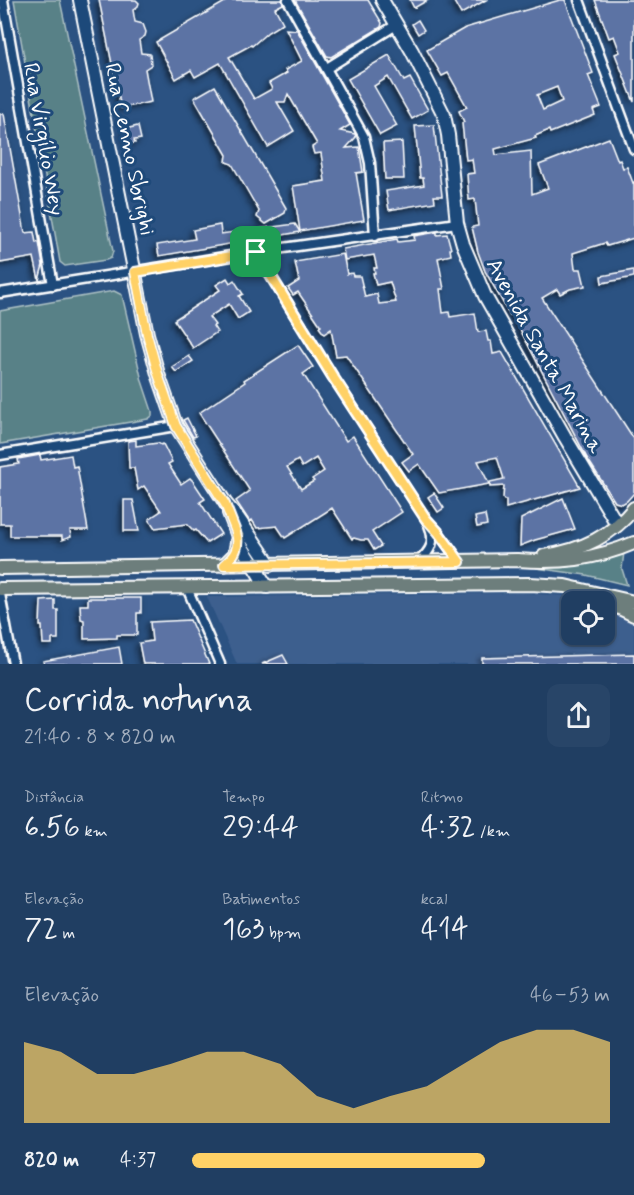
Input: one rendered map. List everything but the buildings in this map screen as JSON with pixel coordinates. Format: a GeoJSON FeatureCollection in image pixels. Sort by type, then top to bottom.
{"type":"FeatureCollection","features":[{"type":"Feature","properties":{"kind":"main road"},"geometry":{"type":"LineString","coordinates":[[517,560],[578,548],[598,538],[634,508]]}},
{"type":"Feature","properties":{"kind":"main road"},"geometry":{"type":"LineString","coordinates":[[224,565],[235,554],[238,537]]}},
{"type":"Feature","properties":{"kind":"main road"},"geometry":{"type":"LineString","coordinates":[[0,568],[517,560],[556,562],[589,558],[634,543]]}},
{"type":"Feature","properties":{"kind":"main road"},"geometry":{"type":"LineString","coordinates":[[0,589],[531,584],[565,586],[634,602]]}},
{"type":"Feature","properties":{"kind":"main road"},"geometry":{"type":"LineString","coordinates":[[586,590],[634,615]]}},
{"type":"Feature","properties":{"kind":"street","name":"Rua Virgílio Wey"},"geometry":{"type":"LineString","coordinates":[[3,0],[53,285]]}},
{"type":"Feature","properties":{"kind":"street","name":"Rua Cenno Sbrighi"},"geometry":{"type":"LineString","coordinates":[[80,0],[147,334],[158,374],[176,426],[225,504],[238,537],[267,587]]}},
{"type":"Feature","properties":{"kind":"street"},"geometry":{"type":"LineString","coordinates":[[288,0],[368,147],[375,236]]}},
{"type":"Feature","properties":{"kind":"street","name":"Avenida Santa Marina"},"geometry":{"type":"LineString","coordinates":[[382,0],[412,51],[444,115],[457,223],[463,244],[485,296],[617,524]]}},
{"type":"Feature","properties":{"kind":"street"},"geometry":{"type":"LineString","coordinates":[[579,0],[634,149]]}},
{"type":"Feature","properties":{"kind":"street"},"geometry":{"type":"LineString","coordinates":[[327,68],[396,25]]}},
{"type":"Feature","properties":{"kind":"street"},"geometry":{"type":"LineString","coordinates":[[0,293],[457,223]]}},
{"type":"Feature","properties":{"kind":"street"},"geometry":{"type":"LineString","coordinates":[[256,252],[333,377],[426,519],[432,532],[432,543],[429,551],[418,562]]}},
{"type":"Feature","properties":{"kind":"street"},"geometry":{"type":"LineString","coordinates":[[0,455],[176,426]]}},
{"type":"Feature","properties":{"kind":"street","name":"Rua Cenno Sbrighi"},"geometry":{"type":"LineString","coordinates":[[225,504],[238,518],[270,565]]}},
{"type":"Feature","properties":{"kind":"street"},"geometry":{"type":"LineString","coordinates":[[426,519],[460,562]]}},
{"type":"Feature","properties":{"kind":"street"},"geometry":{"type":"LineString","coordinates":[[187,588],[220,664]]}},
{"type":"Feature","properties":{"kind":"street"},"geometry":{"type":"LineString","coordinates":[[0,594],[13,664]]}},
{"type":"Feature","properties":{"kind":"shaded area"},"geometry":{"type":"Polygon","coordinates":[[[522,593],[561,595],[561,645],[615,645],[615,612],[634,623],[634,664],[237,664],[207,597],[522,593]]]}},
{"type":"Feature","properties":{"kind":"green space"},"geometry":{"type":"Polygon","coordinates":[[[14,0],[60,0],[113,251],[111,258],[106,260],[65,266],[60,262],[14,0]]]}},
{"type":"Feature","properties":{"kind":"green space"},"geometry":{"type":"Polygon","coordinates":[[[114,291],[122,295],[152,416],[148,419],[0,444],[0,311],[114,291]]]}},
{"type":"Feature","properties":{"kind":"green space"},"geometry":{"type":"Polygon","coordinates":[[[624,552],[622,569],[627,585],[586,575],[536,568],[580,564],[624,552]]]}},
{"type":"Feature","properties":{"kind":"route"},"geometry":{"type":"LineString","coordinates":[[256,252],[333,377],[426,519],[460,562],[224,565],[237,550],[238,537],[225,504],[176,426],[147,334],[135,272],[256,252]]}}]}
